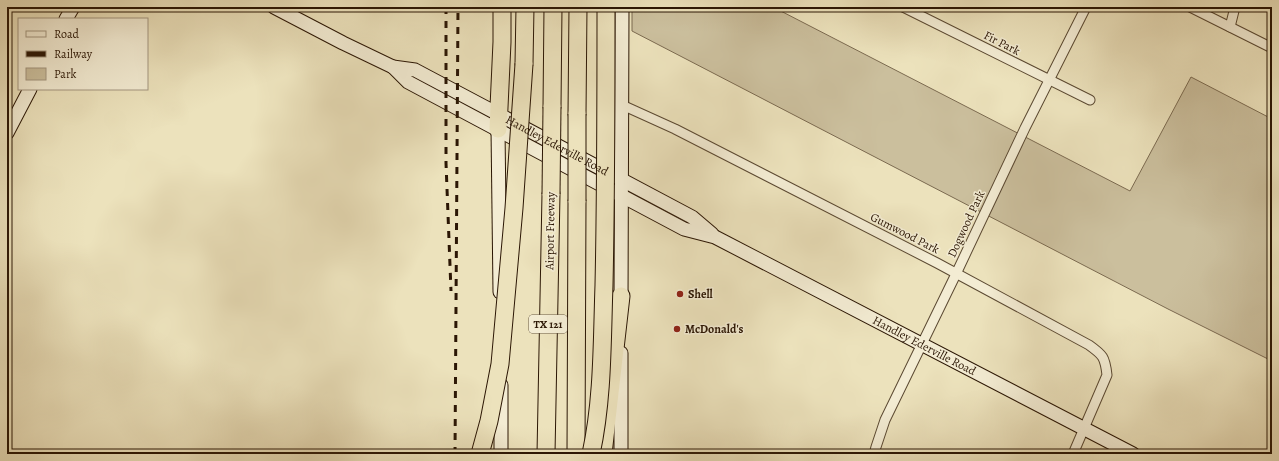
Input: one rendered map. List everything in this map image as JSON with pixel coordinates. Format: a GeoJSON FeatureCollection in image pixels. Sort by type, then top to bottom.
{"type":"FeatureCollection","features":[{"type":"Feature","properties":{"kind":"highway"},"geometry":{"type":"LineString","coordinates":[[498,122],[502,42],[502,7]]}},
{"type":"Feature","properties":{"kind":"highway"},"geometry":{"type":"LineString","coordinates":[[480,454],[489,421],[500,364],[514,208],[524,64],[525,7]]}},
{"type":"Feature","properties":{"kind":"highway","name":"Airport Freeway"},"geometry":{"type":"LineString","coordinates":[[546,454],[553,7]]}},
{"type":"Feature","properties":{"kind":"highway","name":"TX 121"},"geometry":{"type":"LineString","coordinates":[[576,454],[578,7]]}},
{"type":"Feature","properties":{"kind":"highway"},"geometry":{"type":"LineString","coordinates":[[591,454],[596,432],[601,369],[606,200],[606,7]]}},
{"type":"Feature","properties":{"kind":"highway"},"geometry":{"type":"LineString","coordinates":[[603,454],[622,296]]}},
{"type":"Feature","properties":{"kind":"main road"},"geometry":{"type":"LineString","coordinates":[[67,18],[73,7]]}},
{"type":"Feature","properties":{"kind":"main road","name":"Handley Ederville Road"},"geometry":{"type":"LineString","coordinates":[[274,7],[393,67],[416,70],[498,122],[622,195],[684,229],[715,237],[1133,454]]}},
{"type":"Feature","properties":{"kind":"main road"},"geometry":{"type":"LineString","coordinates":[[621,454],[622,7]]}},
{"type":"Feature","properties":{"kind":"main road"},"geometry":{"type":"LineString","coordinates":[[7,133],[29,90]]}},
{"type":"Feature","properties":{"kind":"main road"},"geometry":{"type":"LineString","coordinates":[[498,122],[501,454]]}},
{"type":"Feature","properties":{"kind":"main road","name":"Handley Ederville Road"},"geometry":{"type":"LineString","coordinates":[[498,122],[622,180],[692,217],[715,237]]}},
{"type":"Feature","properties":{"kind":"street","name":"Fir Park"},"geometry":{"type":"LineString","coordinates":[[903,7],[1090,100]]}},
{"type":"Feature","properties":{"kind":"street","name":"Dogwood Park"},"geometry":{"type":"LineString","coordinates":[[874,454],[885,420],[1025,128],[1086,7]]}},
{"type":"Feature","properties":{"kind":"street"},"geometry":{"type":"LineString","coordinates":[[1190,7],[1272,48]]}},
{"type":"Feature","properties":{"kind":"street"},"geometry":{"type":"LineString","coordinates":[[1230,27],[1235,7]]}},
{"type":"Feature","properties":{"kind":"street","name":"Gumwood Park"},"geometry":{"type":"LineString","coordinates":[[622,105],[675,129],[956,274],[1089,345],[1100,353],[1106,362],[1107,375],[1073,454]]}},
{"type":"Feature","properties":{"kind":"green space"},"geometry":{"type":"Polygon","coordinates":[[[632,7],[773,7],[1130,191],[1191,77],[1272,119],[1272,361],[1168,309],[632,31],[632,7]]]}},
{"type":"Feature","properties":{"kind":"railway"},"geometry":{"type":"LineString","coordinates":[[446,7],[446,163],[451,291]]}},
{"type":"Feature","properties":{"kind":"railway"},"geometry":{"type":"LineString","coordinates":[[455,454],[458,7]]}},
{"type":"Feature","properties":{"kind":"place","name":"Shell"},"geometry":{"type":"Point","coordinates":[680,294]}},
{"type":"Feature","properties":{"kind":"place","name":"McDonald's"},"geometry":{"type":"Point","coordinates":[677,329]}}]}
